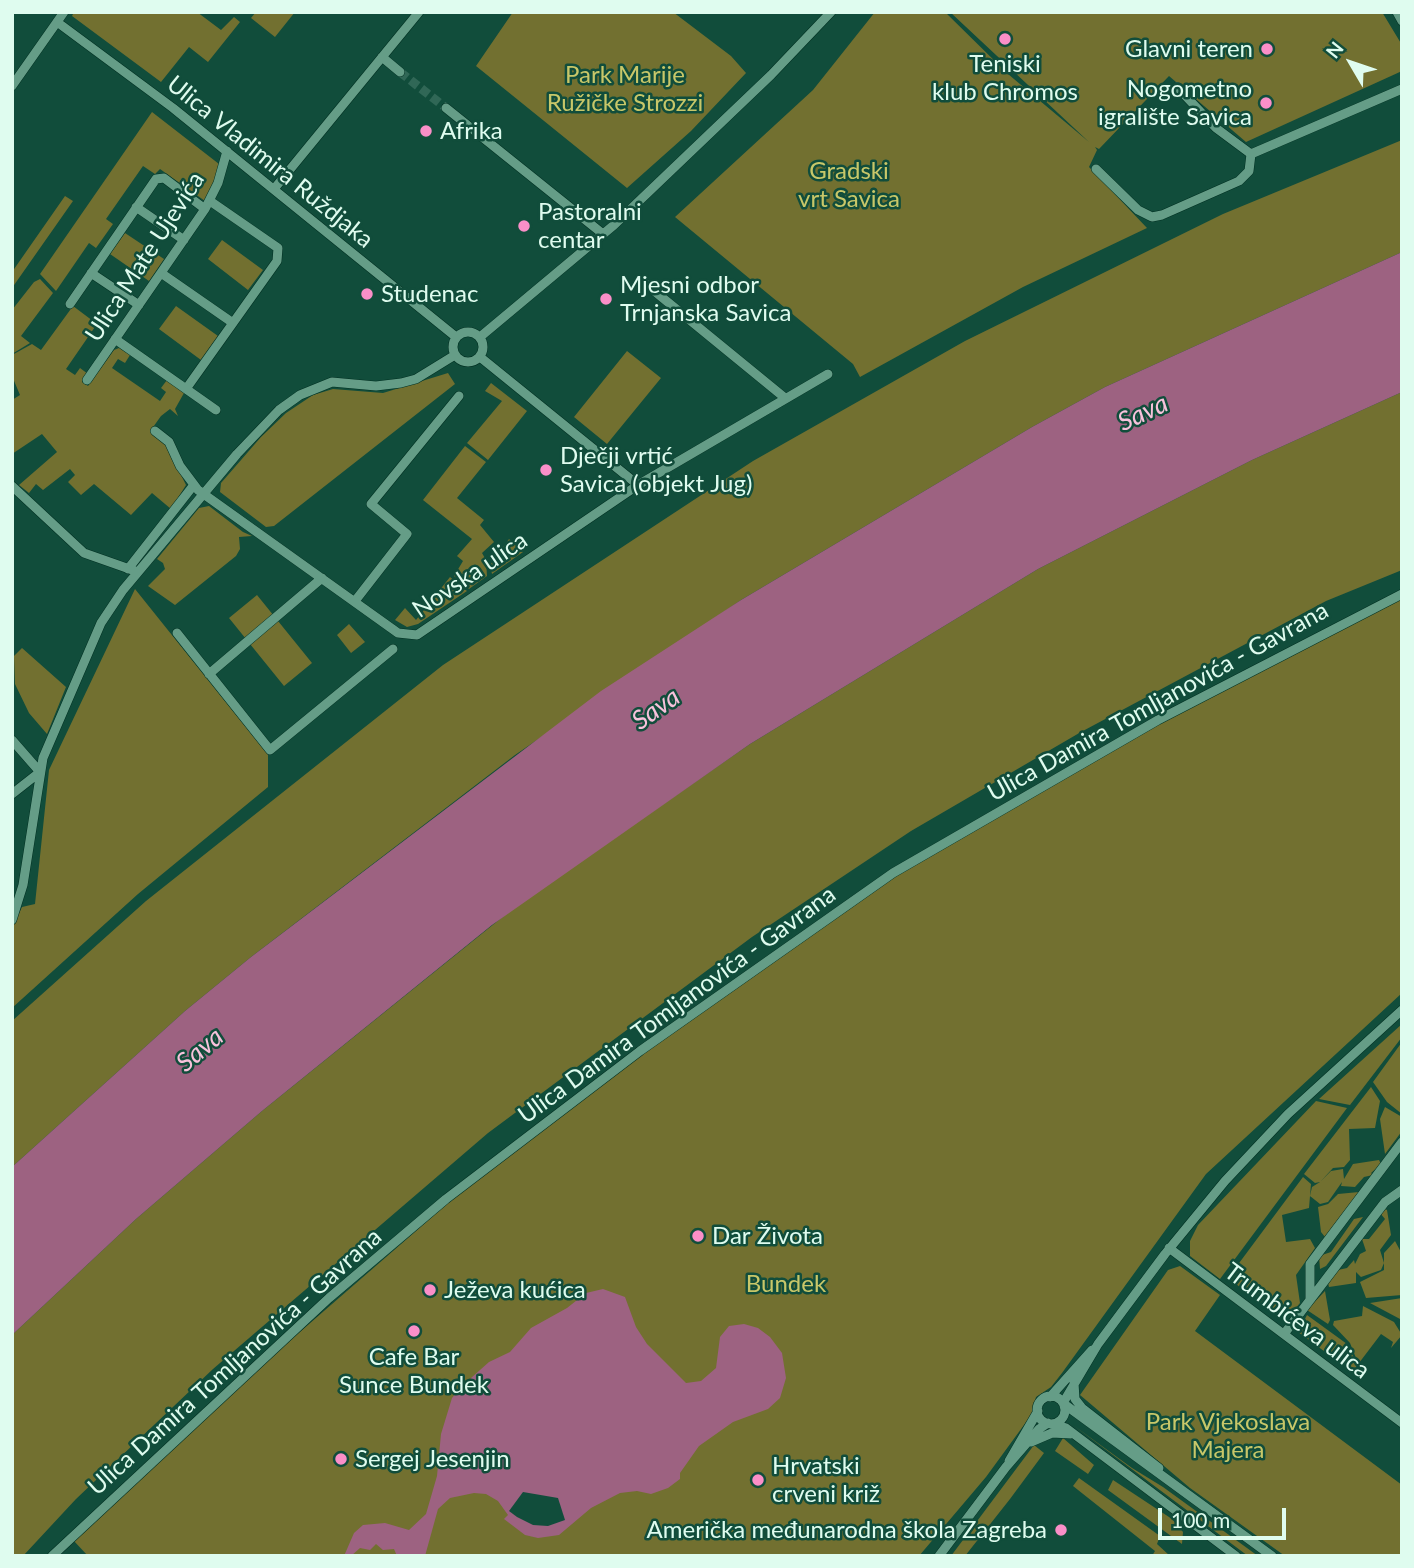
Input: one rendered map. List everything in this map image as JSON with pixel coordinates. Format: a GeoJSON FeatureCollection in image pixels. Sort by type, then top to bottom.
{"type":"FeatureCollection","features":[{"type":"Feature","properties":{"kind":"street"},"geometry":{"type":"LineString","coordinates":[[12,86],[64,12]]}},
{"type":"Feature","properties":{"kind":"street"},"geometry":{"type":"LineString","coordinates":[[274,189],[419,12]]}},
{"type":"Feature","properties":{"kind":"street"},"geometry":{"type":"LineString","coordinates":[[1397,12],[1402,20]]}},
{"type":"Feature","properties":{"kind":"street"},"geometry":{"type":"LineString","coordinates":[[480,337],[603,234],[771,75],[829,13]]}},
{"type":"Feature","properties":{"kind":"street","name":"Ulica Vladimira Ruždjaka"},"geometry":{"type":"LineString","coordinates":[[57,22],[115,63],[227,151],[456,337]]}},
{"type":"Feature","properties":{"kind":"street"},"geometry":{"type":"LineString","coordinates":[[383,57],[400,72]]}},
{"type":"Feature","properties":{"kind":"street"},"geometry":{"type":"LineString","coordinates":[[1177,87],[1216,128],[1251,154]]}},
{"type":"Feature","properties":{"kind":"street"},"geometry":{"type":"LineString","coordinates":[[1251,154],[1402,89]]}},
{"type":"Feature","properties":{"kind":"street"},"geometry":{"type":"LineString","coordinates":[[446,108],[603,234]]}},
{"type":"Feature","properties":{"kind":"street","name":"Ulica Mate Ujevića"},"geometry":{"type":"LineString","coordinates":[[87,380],[207,205],[227,151]]}},
{"type":"Feature","properties":{"kind":"street"},"geometry":{"type":"LineString","coordinates":[[1096,169],[1138,210],[1152,217],[1239,181],[1249,171],[1251,154]]}},
{"type":"Feature","properties":{"kind":"street"},"geometry":{"type":"LineString","coordinates":[[71,304],[156,179],[162,177],[278,248],[276,261],[186,389]]}},
{"type":"Feature","properties":{"kind":"street"},"geometry":{"type":"LineString","coordinates":[[136,207],[184,240]]}},
{"type":"Feature","properties":{"kind":"street"},"geometry":{"type":"LineString","coordinates":[[91,273],[139,305]]}},
{"type":"Feature","properties":{"kind":"street"},"geometry":{"type":"LineString","coordinates":[[161,274],[233,323]]}},
{"type":"Feature","properties":{"kind":"street"},"geometry":{"type":"LineString","coordinates":[[642,281],[785,398]]}},
{"type":"Feature","properties":{"kind":"street"},"geometry":{"type":"LineString","coordinates":[[468,331],[480,337],[484,347],[480,357],[467,362],[455,355],[453,346],[456,337],[468,331]]}},
{"type":"Feature","properties":{"kind":"street"},"geometry":{"type":"LineString","coordinates":[[115,339],[216,410]]}},
{"type":"Feature","properties":{"kind":"street"},"geometry":{"type":"LineString","coordinates":[[133,570],[260,429],[300,394],[332,382],[376,387],[401,383],[415,379],[455,355]]}},
{"type":"Feature","properties":{"kind":"street"},"geometry":{"type":"LineString","coordinates":[[480,357],[638,485],[828,374]]}},
{"type":"Feature","properties":{"kind":"street"},"geometry":{"type":"LineString","coordinates":[[355,601],[407,534],[371,504],[459,396]]}},
{"type":"Feature","properties":{"kind":"street"},"geometry":{"type":"LineString","coordinates":[[12,920],[23,885],[43,758],[101,623],[133,570],[193,486],[169,442],[155,431]]}},
{"type":"Feature","properties":{"kind":"street","name":"Novska ulica"},"geometry":{"type":"LineString","coordinates":[[193,486],[398,633],[417,635],[638,485]]}},
{"type":"Feature","properties":{"kind":"street"},"geometry":{"type":"LineString","coordinates":[[12,486],[84,553],[133,570]]}},
{"type":"Feature","properties":{"kind":"street"},"geometry":{"type":"LineString","coordinates":[[208,674],[322,579]]}},
{"type":"Feature","properties":{"kind":"street","name":"Ulica Damira Tomljanovića - Gavrana"},"geometry":{"type":"LineString","coordinates":[[52,1556],[329,1298],[446,1199],[640,1051],[893,873],[1158,720],[1402,594]]}},
{"type":"Feature","properties":{"kind":"street"},"geometry":{"type":"LineString","coordinates":[[177,633],[270,750],[393,649]]}},
{"type":"Feature","properties":{"kind":"street"},"geometry":{"type":"LineString","coordinates":[[13,742],[40,772]]}},
{"type":"Feature","properties":{"kind":"street"},"geometry":{"type":"LineString","coordinates":[[12,794],[40,772]]}},
{"type":"Feature","properties":{"kind":"street"},"geometry":{"type":"LineString","coordinates":[[939,1556],[1006,1467],[1024,1447],[1064,1416],[1063,1404],[1074,1382],[1098,1344],[1169,1248],[1269,1132],[1402,1010]]}},
{"type":"Feature","properties":{"kind":"street"},"geometry":{"type":"LineString","coordinates":[[1310,1300],[1310,1264],[1402,1142]]}},
{"type":"Feature","properties":{"kind":"street"},"geometry":{"type":"LineString","coordinates":[[1283,1334],[1385,1202],[1402,1190]]}},
{"type":"Feature","properties":{"kind":"street","name":"Trumbićeva ulica"},"geometry":{"type":"LineString","coordinates":[[1169,1248],[1402,1423]]}},
{"type":"Feature","properties":{"kind":"street"},"geometry":{"type":"LineString","coordinates":[[1006,1467],[1040,1404],[1098,1344]]}},
{"type":"Feature","properties":{"kind":"street"},"geometry":{"type":"LineString","coordinates":[[1074,1382],[1075,1399],[1082,1408],[1135,1447],[1181,1489]]}},
{"type":"Feature","properties":{"kind":"street"},"geometry":{"type":"LineString","coordinates":[[1049,1397],[1063,1404],[1272,1556]]}},
{"type":"Feature","properties":{"kind":"street"},"geometry":{"type":"LineString","coordinates":[[1038,1411],[1041,1420],[1075,1435],[1236,1556]]}},
{"type":"Feature","properties":{"kind":"street"},"geometry":{"type":"LineString","coordinates":[[1024,1447],[1052,1433],[1075,1435]]}},
{"type":"Feature","properties":{"kind":"green space"},"geometry":{"type":"Polygon","coordinates":[[[74,12],[197,12],[221,30],[234,17],[240,22],[208,62],[189,47],[161,82],[72,16],[74,12]]]}},
{"type":"Feature","properties":{"kind":"green space"},"geometry":{"type":"Polygon","coordinates":[[[256,12],[295,12],[275,37],[251,18],[256,12]]]}},
{"type":"Feature","properties":{"kind":"green space","name":"Park Marije Ružičke Strozzi"},"geometry":{"type":"Polygon","coordinates":[[[513,12],[673,12],[731,56],[746,73],[691,131],[627,188],[476,66],[513,12]]]}},
{"type":"Feature","properties":{"kind":"green space","name":"Gradski vrt Savica"},"geometry":{"type":"Polygon","coordinates":[[[875,12],[945,12],[1008,74],[1089,142],[950,12],[1382,12],[1402,45],[1402,71],[1246,142],[1169,76],[1099,149],[1095,147],[1097,150],[1089,167],[1147,228],[1023,287],[860,377],[853,364],[675,217],[813,90],[875,12]]]}},
{"type":"Feature","properties":{"kind":"green space"},"geometry":{"type":"Polygon","coordinates":[[[152,112],[219,164],[214,184],[205,201],[160,169],[155,174],[143,166],[106,219],[113,224],[96,248],[89,243],[56,291],[40,274],[152,112]]]}},
{"type":"Feature","properties":{"kind":"green space"},"geometry":{"type":"Polygon","coordinates":[[[1402,140],[1402,252],[1105,387],[1032,427],[741,600],[515,755],[251,957],[185,1011],[12,1167],[12,1021],[146,901],[443,665],[753,461],[965,341],[1223,214],[1402,140]]]}},
{"type":"Feature","properties":{"kind":"green space"},"geometry":{"type":"Polygon","coordinates":[[[65,196],[73,201],[12,288],[12,272],[65,196]]]}},
{"type":"Feature","properties":{"kind":"green space"},"geometry":{"type":"Polygon","coordinates":[[[125,233],[164,259],[149,281],[110,254],[125,233]]]}},
{"type":"Feature","properties":{"kind":"green space"},"geometry":{"type":"Polygon","coordinates":[[[222,240],[263,270],[248,290],[208,259],[222,240]]]}},
{"type":"Feature","properties":{"kind":"green space"},"geometry":{"type":"Polygon","coordinates":[[[40,279],[53,293],[21,336],[30,343],[12,354],[12,310],[34,282],[40,279]]]}},
{"type":"Feature","properties":{"kind":"green space"},"geometry":{"type":"Polygon","coordinates":[[[73,306],[97,324],[66,369],[75,375],[80,368],[88,374],[82,382],[88,386],[114,350],[119,348],[130,355],[125,363],[118,359],[112,368],[160,401],[166,392],[161,388],[167,380],[184,393],[175,409],[178,416],[170,409],[151,430],[165,443],[186,485],[171,509],[152,493],[131,515],[94,484],[81,495],[68,482],[75,475],[70,469],[43,490],[36,484],[29,493],[19,485],[57,452],[42,434],[12,454],[12,400],[20,395],[12,376],[12,355],[32,344],[41,350],[73,306]]]}},
{"type":"Feature","properties":{"kind":"green space"},"geometry":{"type":"Polygon","coordinates":[[[176,306],[218,336],[201,360],[159,329],[176,306]]]}},
{"type":"Feature","properties":{"kind":"green space"},"geometry":{"type":"Polygon","coordinates":[[[627,351],[661,378],[607,444],[574,417],[627,351]]]}},
{"type":"Feature","properties":{"kind":"green space"},"geometry":{"type":"Polygon","coordinates":[[[448,373],[455,384],[274,526],[266,527],[220,492],[221,483],[261,437],[286,413],[313,395],[333,389],[383,393],[448,373]]]}},
{"type":"Feature","properties":{"kind":"green space"},"geometry":{"type":"Polygon","coordinates":[[[491,383],[527,411],[488,460],[467,443],[502,401],[485,391],[491,383]]]}},
{"type":"Feature","properties":{"kind":"green space"},"geometry":{"type":"Polygon","coordinates":[[[1402,392],[1402,570],[1326,601],[1081,732],[911,831],[752,937],[488,1133],[213,1369],[76,1499],[23,1556],[12,1556],[12,1335],[136,1219],[262,1111],[515,907],[750,744],[1038,569],[1252,460],[1402,392]]]}},
{"type":"Feature","properties":{"kind":"green space"},"geometry":{"type":"Polygon","coordinates":[[[465,446],[486,462],[457,498],[484,520],[480,525],[494,542],[482,553],[486,560],[487,576],[469,589],[454,576],[463,561],[457,556],[472,539],[423,500],[465,446]]]}},
{"type":"Feature","properties":{"kind":"green space"},"geometry":{"type":"Polygon","coordinates":[[[209,506],[252,536],[239,537],[240,549],[236,556],[175,605],[148,586],[165,569],[163,563],[157,559],[199,508],[209,506]]]}},
{"type":"Feature","properties":{"kind":"green space"},"geometry":{"type":"Polygon","coordinates":[[[509,539],[523,552],[492,574],[490,565],[509,539]]]}},
{"type":"Feature","properties":{"kind":"green space"},"geometry":{"type":"Polygon","coordinates":[[[450,577],[467,591],[418,624],[407,627],[395,620],[405,608],[416,620],[450,577]]]}},
{"type":"Feature","properties":{"kind":"green space"},"geometry":{"type":"Polygon","coordinates":[[[135,589],[268,755],[268,787],[138,894],[12,1008],[12,928],[22,907],[35,904],[49,770],[135,589]]]}},
{"type":"Feature","properties":{"kind":"green space"},"geometry":{"type":"Polygon","coordinates":[[[257,595],[312,663],[284,686],[229,618],[257,595]]]}},
{"type":"Feature","properties":{"kind":"green space","name":"Bundek"},"geometry":{"type":"Polygon","coordinates":[[[1402,598],[1402,993],[1206,1174],[1062,1373],[1051,1387],[1036,1397],[1032,1414],[986,1477],[919,1556],[88,1556],[73,1540],[263,1364],[454,1198],[638,1054],[885,881],[1090,760],[1402,598]]]}},
{"type":"Feature","properties":{"kind":"green space"},"geometry":{"type":"Polygon","coordinates":[[[349,624],[365,642],[351,653],[337,635],[349,624]]]}},
{"type":"Feature","properties":{"kind":"green space"},"geometry":{"type":"Polygon","coordinates":[[[22,648],[66,687],[47,734],[29,713],[15,684],[14,656],[22,648]]]}},
{"type":"Feature","properties":{"kind":"green space"},"geometry":{"type":"Polygon","coordinates":[[[1402,1024],[1402,1037],[1350,1105],[1319,1099],[1402,1024]]]}},
{"type":"Feature","properties":{"kind":"green space"},"geometry":{"type":"Polygon","coordinates":[[[1402,1042],[1402,1114],[1387,1102],[1373,1082],[1402,1042]]]}},
{"type":"Feature","properties":{"kind":"green space"},"geometry":{"type":"Polygon","coordinates":[[[1371,1087],[1380,1101],[1375,1128],[1349,1129],[1350,1160],[1344,1167],[1333,1168],[1321,1181],[1331,1171],[1343,1169],[1344,1179],[1353,1164],[1379,1160],[1381,1164],[1371,1173],[1373,1175],[1364,1177],[1355,1187],[1341,1186],[1342,1182],[1328,1202],[1320,1204],[1310,1196],[1312,1187],[1320,1182],[1315,1183],[1304,1174],[1371,1087]]]}},
{"type":"Feature","properties":{"kind":"green space"},"geometry":{"type":"Polygon","coordinates":[[[1316,1101],[1347,1108],[1220,1279],[1190,1256],[1190,1241],[1198,1225],[1316,1101]]]}},
{"type":"Feature","properties":{"kind":"green space"},"geometry":{"type":"Polygon","coordinates":[[[1385,1107],[1402,1117],[1402,1131],[1385,1154],[1380,1119],[1385,1107]]]}},
{"type":"Feature","properties":{"kind":"green space"},"geometry":{"type":"Polygon","coordinates":[[[1303,1177],[1311,1184],[1309,1208],[1282,1215],[1286,1242],[1310,1239],[1315,1248],[1296,1275],[1300,1303],[1285,1321],[1228,1278],[1303,1177]]]}},
{"type":"Feature","properties":{"kind":"green space"},"geometry":{"type":"Polygon","coordinates":[[[1359,1192],[1325,1237],[1321,1232],[1318,1207],[1328,1204],[1338,1194],[1359,1192]]]}},
{"type":"Feature","properties":{"kind":"green space"},"geometry":{"type":"Polygon","coordinates":[[[1385,1209],[1391,1235],[1380,1250],[1384,1263],[1381,1270],[1361,1277],[1356,1272],[1356,1283],[1329,1287],[1328,1283],[1338,1270],[1347,1268],[1354,1260],[1355,1264],[1360,1254],[1366,1251],[1362,1239],[1369,1239],[1385,1219],[1380,1213],[1385,1209]]]}},
{"type":"Feature","properties":{"kind":"green space"},"geometry":{"type":"Polygon","coordinates":[[[1363,1217],[1326,1266],[1320,1269],[1319,1256],[1331,1252],[1354,1219],[1363,1217]]]}},
{"type":"Feature","properties":{"kind":"green space"},"geometry":{"type":"Polygon","coordinates":[[[1395,1241],[1402,1254],[1402,1295],[1366,1298],[1360,1282],[1384,1270],[1384,1253],[1395,1241]]]}},
{"type":"Feature","properties":{"kind":"green space","name":"Park Vjekoslava Majera"},"geometry":{"type":"Polygon","coordinates":[[[1180,1266],[1220,1295],[1195,1331],[1402,1485],[1402,1556],[1285,1556],[1190,1488],[1080,1395],[1168,1270],[1180,1266]]]}},
{"type":"Feature","properties":{"kind":"green space"},"geometry":{"type":"Polygon","coordinates":[[[1325,1291],[1330,1320],[1328,1324],[1307,1310],[1325,1291]]]}},
{"type":"Feature","properties":{"kind":"green space"},"geometry":{"type":"Polygon","coordinates":[[[1402,1298],[1400,1319],[1370,1303],[1402,1298]]]}},
{"type":"Feature","properties":{"kind":"green space"},"geometry":{"type":"Polygon","coordinates":[[[1363,1306],[1394,1322],[1402,1335],[1391,1348],[1393,1342],[1381,1334],[1359,1363],[1366,1369],[1362,1373],[1350,1343],[1333,1325],[1334,1321],[1362,1316],[1363,1306]]]}},
{"type":"Feature","properties":{"kind":"green space"},"geometry":{"type":"Polygon","coordinates":[[[1307,1315],[1347,1344],[1355,1360],[1358,1376],[1298,1332],[1307,1315]]]}},
{"type":"Feature","properties":{"kind":"green space"},"geometry":{"type":"Polygon","coordinates":[[[1073,1425],[1163,1487],[1258,1556],[1248,1556],[1073,1425]]]}},
{"type":"Feature","properties":{"kind":"green space"},"geometry":{"type":"Polygon","coordinates":[[[1063,1438],[1094,1465],[1088,1474],[1055,1451],[1063,1438]]]}},
{"type":"Feature","properties":{"kind":"green space"},"geometry":{"type":"Polygon","coordinates":[[[1034,1445],[1044,1453],[1010,1499],[965,1556],[951,1556],[1034,1445]]]}},
{"type":"Feature","properties":{"kind":"green space"},"geometry":{"type":"Polygon","coordinates":[[[1079,1478],[1160,1536],[1157,1544],[1170,1556],[1152,1556],[1155,1551],[1073,1486],[1079,1478]]]}},
{"type":"Feature","properties":{"kind":"green space"},"geometry":{"type":"Polygon","coordinates":[[[1113,1480],[1172,1519],[1183,1532],[1182,1544],[1108,1490],[1113,1480]]]}},
{"type":"Feature","properties":{"kind":"water","name":"Sava"},"geometry":{"type":"Polygon","coordinates":[[[1402,252],[1402,392],[1252,460],[1038,569],[750,744],[492,925],[262,1111],[136,1219],[12,1335],[12,1167],[185,1011],[251,957],[601,691],[741,600],[1032,427],[1105,387],[1402,252]]]}},
{"type":"Feature","properties":{"kind":"water","name":"Bundek"},"geometry":{"type":"Polygon","coordinates":[[[603,1289],[625,1297],[636,1327],[647,1344],[686,1383],[701,1381],[716,1368],[720,1337],[729,1326],[744,1324],[758,1328],[770,1337],[782,1353],[786,1378],[780,1398],[768,1409],[733,1422],[699,1446],[680,1473],[680,1479],[668,1488],[651,1494],[637,1491],[620,1493],[591,1508],[559,1535],[538,1538],[525,1535],[504,1519],[508,1515],[498,1501],[486,1494],[474,1493],[450,1498],[438,1509],[425,1556],[397,1556],[394,1549],[383,1550],[376,1544],[370,1550],[360,1548],[351,1556],[344,1556],[354,1533],[363,1525],[385,1523],[409,1530],[426,1514],[437,1476],[441,1434],[452,1398],[462,1386],[489,1362],[510,1352],[531,1328],[567,1308],[586,1293],[603,1289]]]}},
{"type":"Feature","properties":{"kind":"pier"},"geometry":{"type":"Polygon","coordinates":[[[523,1492],[558,1498],[565,1520],[548,1526],[533,1525],[517,1517],[509,1511],[523,1492]]]}},
{"type":"Feature","properties":{"kind":"tunnel"},"geometry":{"type":"LineString","coordinates":[[400,72],[446,108]]}},
{"type":"Feature","properties":{"kind":"place","name":"Teniski klub Chromos"},"geometry":{"type":"Point","coordinates":[1005,39]}},
{"type":"Feature","properties":{"kind":"place","name":"Glavni teren"},"geometry":{"type":"Point","coordinates":[1267,49]}},
{"type":"Feature","properties":{"kind":"place","name":"Nogometno igralište Savica"},"geometry":{"type":"Point","coordinates":[1266,103]}},
{"type":"Feature","properties":{"kind":"place","name":"Afrika"},"geometry":{"type":"Point","coordinates":[426,131]}},
{"type":"Feature","properties":{"kind":"place","name":"Pastoralni centar"},"geometry":{"type":"Point","coordinates":[524,226]}},
{"type":"Feature","properties":{"kind":"place","name":"Studenac"},"geometry":{"type":"Point","coordinates":[367,294]}},
{"type":"Feature","properties":{"kind":"place","name":"Mjesni odbor Trnjanska Savica"},"geometry":{"type":"Point","coordinates":[606,299]}},
{"type":"Feature","properties":{"kind":"place","name":"Dječji vrtić Savica (objekt Jug)"},"geometry":{"type":"Point","coordinates":[546,470]}},
{"type":"Feature","properties":{"kind":"place","name":"Dar Života"},"geometry":{"type":"Point","coordinates":[698,1236]}},
{"type":"Feature","properties":{"kind":"place","name":"Ježeva kućica"},"geometry":{"type":"Point","coordinates":[430,1290]}},
{"type":"Feature","properties":{"kind":"place","name":"Cafe Bar Sunce Bundek"},"geometry":{"type":"Point","coordinates":[414,1331]}},
{"type":"Feature","properties":{"kind":"place","name":"Sergej Jesenjin"},"geometry":{"type":"Point","coordinates":[341,1459]}},
{"type":"Feature","properties":{"kind":"place","name":"Hrvatski crveni križ"},"geometry":{"type":"Point","coordinates":[758,1480]}},
{"type":"Feature","properties":{"kind":"place","name":"Američka međunarodna škola Zagreba"},"geometry":{"type":"Point","coordinates":[1061,1530]}}]}
